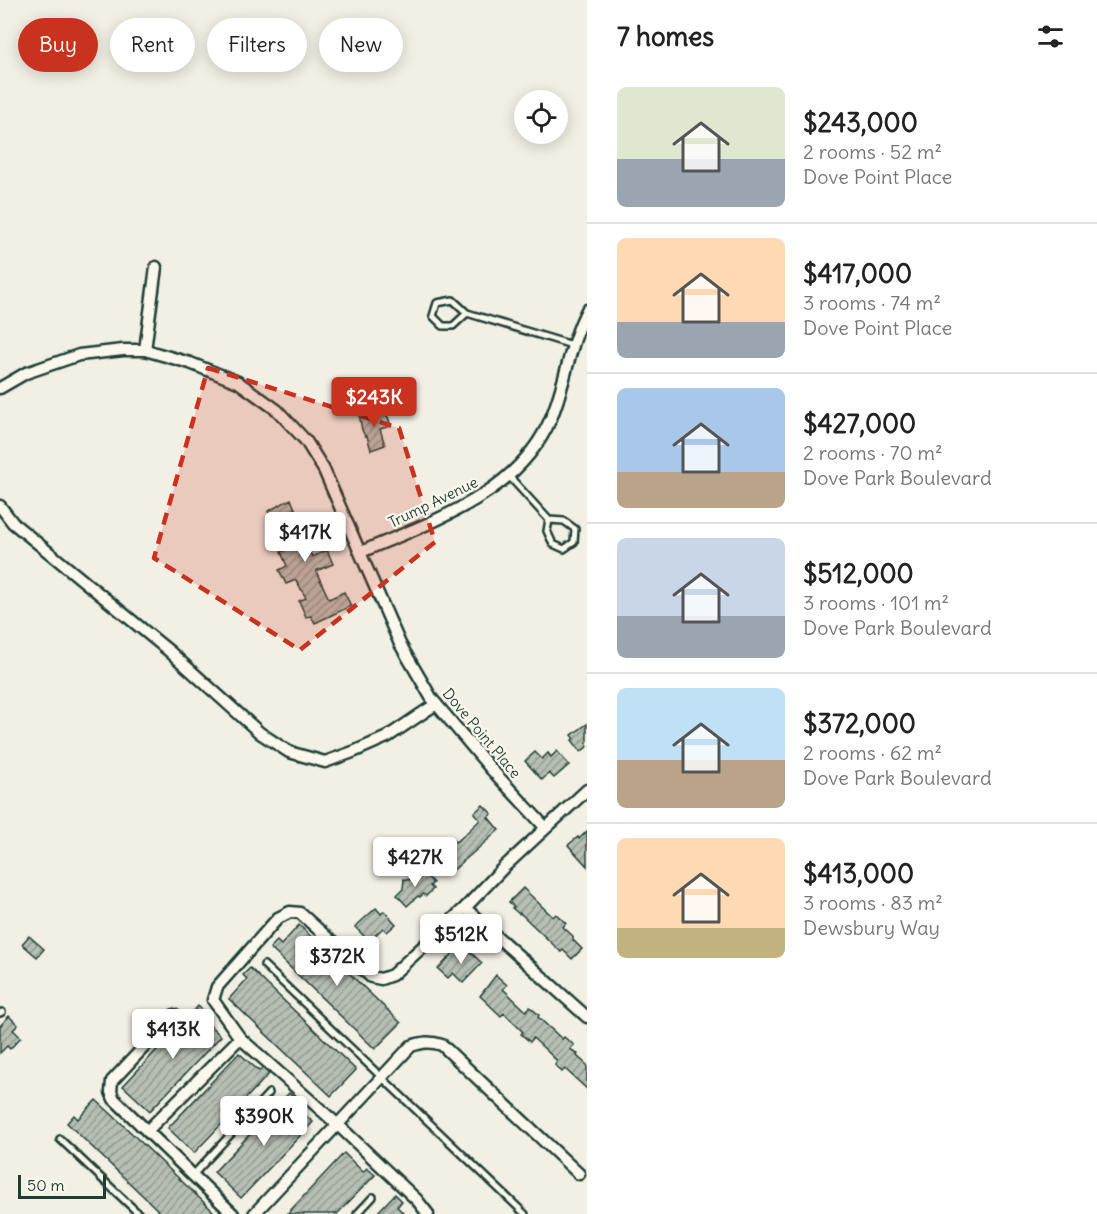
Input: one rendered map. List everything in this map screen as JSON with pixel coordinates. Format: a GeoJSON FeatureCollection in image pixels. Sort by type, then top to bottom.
{"type":"FeatureCollection","features":[{"type":"Feature","properties":{"kind":"street"},"geometry":{"type":"LineString","coordinates":[[145,350],[156,267]]}},
{"type":"Feature","properties":{"kind":"street","name":"Trump Avenue"},"geometry":{"type":"LineString","coordinates":[[361,552],[468,504],[508,475],[534,447],[549,422],[572,345],[587,310]]}},
{"type":"Feature","properties":{"kind":"street","name":"Dove Point Place"},"geometry":{"type":"LineString","coordinates":[[0,388],[26,373],[79,355],[112,350],[145,350],[190,363],[238,382],[278,410],[316,454],[400,644],[436,704],[491,769],[545,827]]}},
{"type":"Feature","properties":{"kind":"street"},"geometry":{"type":"LineString","coordinates":[[0,506],[13,523],[170,651],[260,733],[289,752],[325,762],[353,753],[387,737],[436,704]]}},
{"type":"Feature","properties":{"kind":"street"},"geometry":{"type":"LineString","coordinates":[[428,1214],[417,1200],[338,1125],[240,1038],[213,1000],[217,987],[278,918],[290,912],[300,913],[371,977],[381,979],[392,975],[465,908],[545,827],[587,790]]}},
{"type":"Feature","properties":{"kind":"street"},"geometry":{"type":"LineString","coordinates":[[465,908],[587,1017]]}},
{"type":"Feature","properties":{"kind":"street"},"geometry":{"type":"LineString","coordinates":[[174,1014],[112,1082],[111,1092],[114,1099],[233,1214]]}},
{"type":"Feature","properties":{"kind":"street"},"geometry":{"type":"LineString","coordinates":[[147,1131],[240,1038]]}},
{"type":"Feature","properties":{"kind":"street"},"geometry":{"type":"LineString","coordinates":[[254,1214],[411,1046],[431,1041],[442,1045],[579,1174]]}},
{"type":"Feature","properties":{"kind":"lane"},"geometry":{"type":"LineString","coordinates":[[467,313],[453,326],[443,326],[433,316],[437,303],[453,300],[467,313],[572,345]]}},
{"type":"Feature","properties":{"kind":"lane"},"geometry":{"type":"LineString","coordinates":[[508,475],[549,520],[564,521],[575,530],[574,542],[564,549],[553,544],[547,531],[549,520]]}},
{"type":"Feature","properties":{"kind":"lane"},"geometry":{"type":"LineString","coordinates":[[264,965],[525,1214]]}},
{"type":"Feature","properties":{"kind":"lane"},"geometry":{"type":"LineString","coordinates":[[193,1175],[269,1093]]}},
{"type":"Feature","properties":{"kind":"lane"},"geometry":{"type":"LineString","coordinates":[[60,1139],[140,1214]]}},
{"type":"Feature","properties":{"kind":"lane"},"geometry":{"type":"LineString","coordinates":[[357,1214],[373,1197]]}},
{"type":"Feature","properties":{"kind":"highlighted area"},"geometry":{"type":"Polygon","coordinates":[[[208,368],[399,428],[435,542],[300,650],[154,558],[208,368]]]}},
{"type":"Feature","properties":{"kind":"building"},"geometry":{"type":"Polygon","coordinates":[[[375,409],[377,416],[385,414],[388,417],[391,426],[380,429],[385,445],[371,450],[367,436],[362,430],[359,414],[375,409]]]}},
{"type":"Feature","properties":{"kind":"building"},"geometry":{"type":"Polygon","coordinates":[[[291,499],[300,521],[310,516],[316,528],[302,534],[312,557],[327,550],[333,564],[316,571],[329,599],[344,592],[351,606],[315,623],[311,616],[306,617],[299,601],[306,598],[296,580],[286,584],[279,570],[287,566],[281,552],[287,549],[278,529],[272,531],[267,519],[271,518],[268,511],[291,499]]]}},
{"type":"Feature","properties":{"kind":"building"},"geometry":{"type":"Polygon","coordinates":[[[587,724],[587,747],[581,752],[572,740],[574,738],[572,735],[587,724]]]}},
{"type":"Feature","properties":{"kind":"building"},"geometry":{"type":"Polygon","coordinates":[[[557,751],[569,765],[554,778],[549,773],[542,780],[525,761],[535,752],[542,759],[548,753],[551,757],[557,751]]]}},
{"type":"Feature","properties":{"kind":"building"},"geometry":{"type":"Polygon","coordinates":[[[483,805],[492,814],[488,817],[499,830],[450,873],[435,857],[439,854],[436,850],[443,843],[446,846],[453,840],[455,842],[460,839],[480,820],[474,813],[483,805]]]}},
{"type":"Feature","properties":{"kind":"building"},"geometry":{"type":"Polygon","coordinates":[[[587,831],[587,866],[568,845],[587,831]]]}},
{"type":"Feature","properties":{"kind":"building"},"geometry":{"type":"Polygon","coordinates":[[[422,871],[433,883],[430,886],[433,889],[426,896],[423,894],[418,896],[407,906],[397,895],[403,889],[404,879],[409,880],[412,876],[414,879],[422,871]]]}},
{"type":"Feature","properties":{"kind":"building"},"geometry":{"type":"Polygon","coordinates":[[[523,888],[553,917],[556,914],[566,923],[563,927],[582,949],[572,959],[512,908],[514,907],[509,902],[523,888]]]}},
{"type":"Feature","properties":{"kind":"building"},"geometry":{"type":"Polygon","coordinates":[[[376,908],[381,914],[384,911],[396,924],[387,932],[383,928],[369,941],[355,927],[376,908]]]}},
{"type":"Feature","properties":{"kind":"building"},"geometry":{"type":"Polygon","coordinates":[[[299,925],[401,1023],[375,1049],[270,948],[277,941],[281,945],[299,925]]]}},
{"type":"Feature","properties":{"kind":"building"},"geometry":{"type":"Polygon","coordinates":[[[29,936],[44,949],[37,957],[22,944],[29,936]]]}},
{"type":"Feature","properties":{"kind":"building"},"geometry":{"type":"Polygon","coordinates":[[[460,946],[465,951],[467,949],[482,963],[463,983],[453,973],[448,978],[438,969],[460,946]]]}},
{"type":"Feature","properties":{"kind":"building"},"geometry":{"type":"Polygon","coordinates":[[[250,968],[356,1070],[331,1096],[229,999],[247,979],[243,975],[250,968]]]}},
{"type":"Feature","properties":{"kind":"building"},"geometry":{"type":"Polygon","coordinates":[[[496,975],[507,985],[503,989],[526,1011],[530,1007],[562,1039],[564,1037],[574,1045],[570,1049],[578,1054],[577,1056],[587,1065],[587,1089],[565,1069],[562,1072],[555,1065],[557,1061],[533,1038],[530,1042],[504,1013],[501,1016],[480,996],[496,975]]]}},
{"type":"Feature","properties":{"kind":"building"},"geometry":{"type":"Polygon","coordinates":[[[198,1006],[206,1014],[202,1018],[221,1036],[150,1111],[123,1086],[198,1006]]]}},
{"type":"Feature","properties":{"kind":"building"},"geometry":{"type":"Polygon","coordinates":[[[9,1016],[18,1025],[13,1030],[21,1037],[10,1049],[7,1046],[0,1053],[0,1026],[9,1016]]]}},
{"type":"Feature","properties":{"kind":"building"},"geometry":{"type":"Polygon","coordinates":[[[239,1053],[259,1071],[262,1068],[269,1074],[194,1153],[168,1128],[239,1053]]]}},
{"type":"Feature","properties":{"kind":"building"},"geometry":{"type":"Polygon","coordinates":[[[289,1093],[297,1100],[293,1104],[313,1122],[241,1198],[214,1172],[289,1093]]]}},
{"type":"Feature","properties":{"kind":"building"},"geometry":{"type":"Polygon","coordinates":[[[96,1100],[216,1214],[162,1214],[67,1123],[74,1115],[78,1119],[96,1100]]]}},
{"type":"Feature","properties":{"kind":"building"},"geometry":{"type":"Polygon","coordinates":[[[344,1153],[363,1172],[367,1168],[375,1175],[337,1214],[287,1214],[344,1153]]]}},
{"type":"Feature","properties":{"kind":"building"},"geometry":{"type":"Polygon","coordinates":[[[395,1194],[402,1201],[397,1207],[405,1214],[376,1214],[395,1194]]]}}]}
